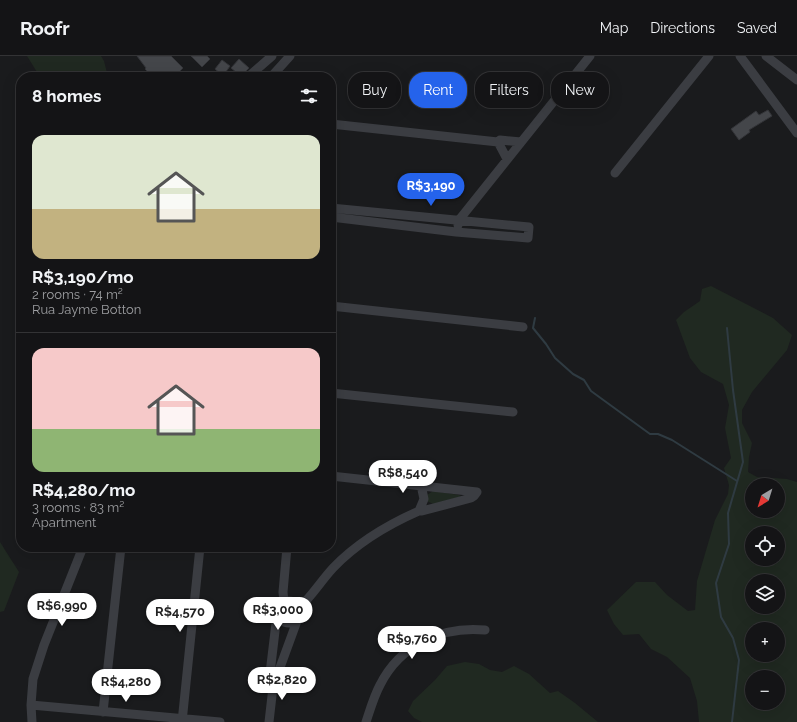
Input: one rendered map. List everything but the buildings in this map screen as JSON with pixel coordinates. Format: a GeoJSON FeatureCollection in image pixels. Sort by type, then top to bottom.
{"type":"FeatureCollection","features":[{"type":"Feature","properties":{"kind":"street"},"geometry":{"type":"LineString","coordinates":[[254,72],[272,56]]}},
{"type":"Feature","properties":{"kind":"street"},"geometry":{"type":"LineString","coordinates":[[276,72],[290,56]]}},
{"type":"Feature","properties":{"kind":"street"},"geometry":{"type":"LineString","coordinates":[[456,232],[459,220],[590,56]]}},
{"type":"Feature","properties":{"kind":"street"},"geometry":{"type":"LineString","coordinates":[[615,173],[710,56]]}},
{"type":"Feature","properties":{"kind":"street"},"geometry":{"type":"LineString","coordinates":[[740,56],[797,133]]}},
{"type":"Feature","properties":{"kind":"street"},"geometry":{"type":"LineString","coordinates":[[766,56],[797,80]]}},
{"type":"Feature","properties":{"kind":"street"},"geometry":{"type":"LineString","coordinates":[[336,125],[498,142],[500,140],[521,142]]}},
{"type":"Feature","properties":{"kind":"street"},"geometry":{"type":"LineString","coordinates":[[498,142],[507,159]]}},
{"type":"Feature","properties":{"kind":"street"},"geometry":{"type":"LineString","coordinates":[[336,208],[529,227],[528,238],[456,232],[336,218]]}},
{"type":"Feature","properties":{"kind":"street"},"geometry":{"type":"LineString","coordinates":[[336,307],[523,327]]}},
{"type":"Feature","properties":{"kind":"street"},"geometry":{"type":"LineString","coordinates":[[336,394],[513,412]]}},
{"type":"Feature","properties":{"kind":"street"},"geometry":{"type":"LineString","coordinates":[[299,608],[334,567],[356,547],[393,523],[419,511],[471,498],[477,492],[336,476]]}},
{"type":"Feature","properties":{"kind":"street"},"geometry":{"type":"LineString","coordinates":[[419,511],[424,499],[421,485]]}},
{"type":"Feature","properties":{"kind":"street"},"geometry":{"type":"LineString","coordinates":[[32,722],[31,705],[33,679],[44,645],[81,552]]}},
{"type":"Feature","properties":{"kind":"street"},"geometry":{"type":"LineString","coordinates":[[103,712],[120,552]]}},
{"type":"Feature","properties":{"kind":"street"},"geometry":{"type":"LineString","coordinates":[[182,720],[199,552]]}},
{"type":"Feature","properties":{"kind":"street"},"geometry":{"type":"LineString","coordinates":[[284,602],[283,592],[287,552]]}},
{"type":"Feature","properties":{"kind":"street"},"geometry":{"type":"LineString","coordinates":[[269,722],[274,678],[278,673],[300,615],[299,608],[294,603],[288,601],[284,602],[278,610],[279,617],[276,623],[270,673],[274,678]]}},
{"type":"Feature","properties":{"kind":"street"},"geometry":{"type":"LineString","coordinates":[[279,617],[287,623],[297,621]]}},
{"type":"Feature","properties":{"kind":"street"},"geometry":{"type":"LineString","coordinates":[[366,722],[376,694],[385,675],[406,652],[423,640],[443,633],[463,630],[485,630]]}},
{"type":"Feature","properties":{"kind":"street"},"geometry":{"type":"LineString","coordinates":[[31,705],[182,720],[220,722]]}},
{"type":"Feature","properties":{"kind":"shaded area"},"geometry":{"type":"Polygon","coordinates":[[[27,56],[101,56],[107,72],[37,72],[27,56]]]}},
{"type":"Feature","properties":{"kind":"shaded area"},"geometry":{"type":"Polygon","coordinates":[[[711,286],[773,318],[792,335],[787,350],[752,392],[742,410],[742,423],[752,443],[748,472],[757,477],[772,478],[745,478],[745,518],[785,518],[785,479],[797,482],[797,722],[699,722],[697,701],[690,678],[667,657],[651,649],[639,634],[623,635],[614,624],[607,610],[636,582],[655,582],[667,595],[688,611],[695,610],[697,581],[715,520],[728,494],[729,485],[724,468],[731,458],[725,428],[729,405],[723,384],[701,372],[690,358],[676,320],[684,312],[700,301],[702,289],[711,286]]]}},
{"type":"Feature","properties":{"kind":"shaded area"},"geometry":{"type":"Polygon","coordinates":[[[433,491],[461,496],[433,504],[427,501],[427,495],[433,491]]]}},
{"type":"Feature","properties":{"kind":"shaded area"},"geometry":{"type":"Polygon","coordinates":[[[0,542],[19,572],[4,611],[0,612],[0,542]]]}},
{"type":"Feature","properties":{"kind":"shaded area"},"geometry":{"type":"Polygon","coordinates":[[[465,662],[479,664],[490,670],[502,672],[514,666],[529,674],[550,693],[558,691],[598,722],[422,722],[414,718],[408,711],[413,701],[447,666],[465,662]]]}},
{"type":"Feature","properties":{"kind":"waterway"},"geometry":{"type":"LineString","coordinates":[[535,318],[533,328],[555,358],[573,374],[584,380],[591,391],[650,434],[658,434],[672,440],[737,481]]}},
{"type":"Feature","properties":{"kind":"waterway"},"geometry":{"type":"LineString","coordinates":[[727,328],[733,390],[743,462],[728,513],[729,544],[716,583],[721,617],[733,638],[739,660],[732,722]]}}]}
